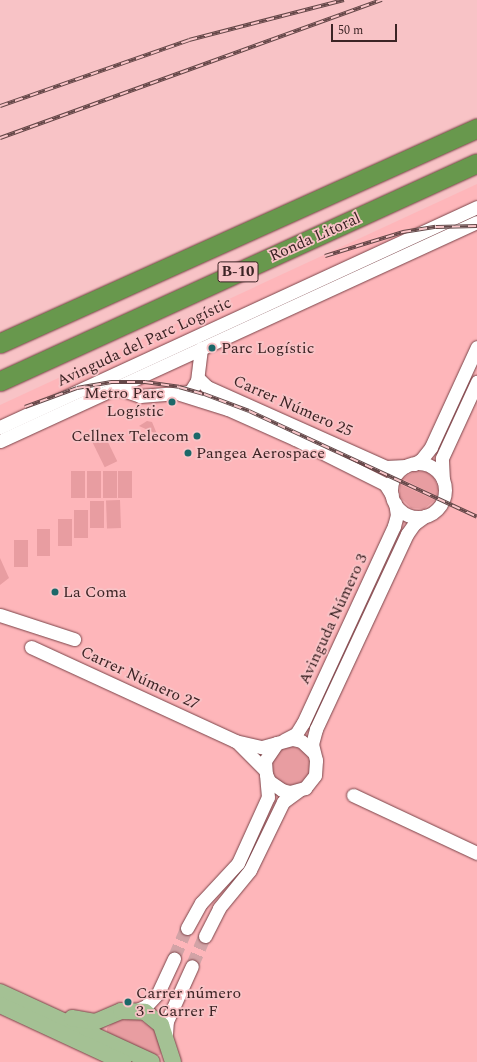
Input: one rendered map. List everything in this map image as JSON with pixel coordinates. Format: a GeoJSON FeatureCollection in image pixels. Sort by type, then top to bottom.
{"type":"FeatureCollection","features":[{"type":"Feature","properties":{"kind":"highway","name":"Ronda Litoral"},"geometry":{"type":"LineString","coordinates":[[0,344],[477,128]]}},
{"type":"Feature","properties":{"kind":"highway","name":"Ronda Litoral"},"geometry":{"type":"LineString","coordinates":[[0,380],[477,163]]}},
{"type":"Feature","properties":{"kind":"main road"},"geometry":{"type":"LineString","coordinates":[[0,992],[152,1062]]}},
{"type":"Feature","properties":{"kind":"main road"},"geometry":{"type":"LineString","coordinates":[[0,1005],[123,1062]]}},
{"type":"Feature","properties":{"kind":"main road"},"geometry":{"type":"LineString","coordinates":[[45,1012],[91,1022],[121,1011],[137,1010],[156,1019],[166,1034],[173,1062]]}},
{"type":"Feature","properties":{"kind":"street","name":"Avinguda del Parc Logístic"},"geometry":{"type":"LineString","coordinates":[[0,427],[477,207]]}},
{"type":"Feature","properties":{"kind":"street","name":"Avinguda del Parc Logístic"},"geometry":{"type":"LineString","coordinates":[[0,441],[477,222]]}},
{"type":"Feature","properties":{"kind":"street"},"geometry":{"type":"LineString","coordinates":[[477,347],[431,447],[421,460],[410,465],[394,479],[394,499],[407,514],[425,516],[440,506],[445,489],[441,464],[444,453],[477,382]]}},
{"type":"Feature","properties":{"kind":"street"},"geometry":{"type":"LineString","coordinates":[[180,394],[192,391],[198,378],[201,348]]}},
{"type":"Feature","properties":{"kind":"street","name":"Carrer Número 25"},"geometry":{"type":"LineString","coordinates":[[198,378],[207,387],[381,465],[395,468],[410,465]]}},
{"type":"Feature","properties":{"kind":"street","name":"Avinguda del Parc Logístic"},"geometry":{"type":"LineString","coordinates":[[111,390],[123,390],[140,396],[180,394],[207,401],[250,418]]}},
{"type":"Feature","properties":{"kind":"street","name":"Carrer Número 25"},"geometry":{"type":"LineString","coordinates":[[250,418],[380,481],[388,486],[394,499]]}},
{"type":"Feature","properties":{"kind":"street"},"geometry":{"type":"LineString","coordinates":[[410,465],[431,466],[443,480]]}},
{"type":"Feature","properties":{"kind":"street","name":"Avinguda Número 3"},"geometry":{"type":"LineString","coordinates":[[280,742],[296,734],[304,723],[394,526],[397,515],[394,499]]}},
{"type":"Feature","properties":{"kind":"street","name":"Avinguda Número 3"},"geometry":{"type":"LineString","coordinates":[[313,752],[313,739],[316,729],[407,534],[414,524],[425,516]]}},
{"type":"Feature","properties":{"kind":"street","name":"Carrer Número 27"},"geometry":{"type":"LineString","coordinates":[[0,615],[74,639]]}},
{"type":"Feature","properties":{"kind":"street","name":"Carrer Número 27"},"geometry":{"type":"LineString","coordinates":[[31,647],[235,741],[262,747],[280,742]]}},
{"type":"Feature","properties":{"kind":"street","name":"Carrer Número 27"},"geometry":{"type":"LineString","coordinates":[[235,741],[252,754],[265,772]]}},
{"type":"Feature","properties":{"kind":"street"},"geometry":{"type":"LineString","coordinates":[[187,928],[201,903],[238,863],[268,797],[265,772],[267,754],[280,742],[301,741],[313,752],[316,760],[315,775],[305,788],[298,791],[283,802],[250,870],[219,908],[205,936]]}},
{"type":"Feature","properties":{"kind":"street"},"geometry":{"type":"LineString","coordinates":[[265,772],[278,789],[298,791]]}},
{"type":"Feature","properties":{"kind":"street"},"geometry":{"type":"LineString","coordinates":[[352,795],[477,853]]}},
{"type":"Feature","properties":{"kind":"street"},"geometry":{"type":"LineString","coordinates":[[137,1010],[146,1006],[158,993],[174,958]]}},
{"type":"Feature","properties":{"kind":"street"},"geometry":{"type":"LineString","coordinates":[[166,1034],[168,1021],[192,966]]}},
{"type":"Feature","properties":{"kind":"shaded area"},"geometry":{"type":"Polygon","coordinates":[[[477,184],[477,1062],[0,1062],[0,405],[477,184]]]}},
{"type":"Feature","properties":{"kind":"shaded area"},"geometry":{"type":"Polygon","coordinates":[[[147,421],[152,422],[157,434],[139,426],[147,421]]]}},
{"type":"Feature","properties":{"kind":"shaded area"},"geometry":{"type":"Polygon","coordinates":[[[105,436],[117,461],[105,467],[92,442],[105,436]]]}},
{"type":"Feature","properties":{"kind":"shaded area"},"geometry":{"type":"Polygon","coordinates":[[[71,471],[85,471],[85,498],[71,498],[71,471]]]}},
{"type":"Feature","properties":{"kind":"shaded area"},"geometry":{"type":"Polygon","coordinates":[[[87,471],[101,471],[101,498],[87,498],[87,471]]]}},
{"type":"Feature","properties":{"kind":"shaded area"},"geometry":{"type":"Polygon","coordinates":[[[103,471],[117,471],[117,498],[103,498],[103,471]]]}},
{"type":"Feature","properties":{"kind":"shaded area"},"geometry":{"type":"Polygon","coordinates":[[[118,471],[132,471],[132,498],[118,498],[118,471]]]}},
{"type":"Feature","properties":{"kind":"shaded area"},"geometry":{"type":"Polygon","coordinates":[[[415,471],[427,472],[434,478],[438,488],[437,496],[402,479],[415,471]]]}},
{"type":"Feature","properties":{"kind":"shaded area"},"geometry":{"type":"Polygon","coordinates":[[[400,484],[435,500],[424,509],[411,508],[400,497],[400,484]]]}},
{"type":"Feature","properties":{"kind":"shaded area"},"geometry":{"type":"Polygon","coordinates":[[[106,500],[120,500],[121,528],[107,528],[106,500]]]}},
{"type":"Feature","properties":{"kind":"shaded area"},"geometry":{"type":"Polygon","coordinates":[[[90,501],[104,501],[104,528],[90,528],[90,501]]]}},
{"type":"Feature","properties":{"kind":"shaded area"},"geometry":{"type":"Polygon","coordinates":[[[74,510],[88,510],[88,538],[74,538],[74,510]]]}},
{"type":"Feature","properties":{"kind":"shaded area"},"geometry":{"type":"Polygon","coordinates":[[[58,519],[72,519],[72,546],[58,546],[58,519]]]}},
{"type":"Feature","properties":{"kind":"shaded area"},"geometry":{"type":"Polygon","coordinates":[[[37,529],[50,529],[50,556],[37,556],[37,529]]]}},
{"type":"Feature","properties":{"kind":"shaded area"},"geometry":{"type":"Polygon","coordinates":[[[14,540],[28,540],[28,567],[14,567],[14,540]]]}},
{"type":"Feature","properties":{"kind":"shaded area"},"geometry":{"type":"Polygon","coordinates":[[[0,558],[9,578],[0,585],[0,558]]]}},
{"type":"Feature","properties":{"kind":"shaded area"},"geometry":{"type":"Polygon","coordinates":[[[287,747],[295,747],[302,750],[307,755],[310,766],[307,777],[302,782],[295,785],[287,785],[280,782],[275,777],[272,770],[272,762],[275,755],[280,750],[287,747]]]}},
{"type":"Feature","properties":{"kind":"shaded area"},"geometry":{"type":"Polygon","coordinates":[[[137,1018],[156,1031],[162,1050],[160,1055],[154,1055],[107,1032],[107,1028],[115,1021],[137,1018]]]}},
{"type":"Feature","properties":{"kind":"tunnel"},"geometry":{"type":"LineString","coordinates":[[174,958],[187,928]]}},
{"type":"Feature","properties":{"kind":"tunnel"},"geometry":{"type":"LineString","coordinates":[[192,966],[205,936]]}},
{"type":"Feature","properties":{"kind":"railway"},"geometry":{"type":"LineString","coordinates":[[0,106],[189,40],[344,0]]}},
{"type":"Feature","properties":{"kind":"railway"},"geometry":{"type":"LineString","coordinates":[[0,138],[382,0]]}},
{"type":"Feature","properties":{"kind":"railway"},"geometry":{"type":"LineString","coordinates":[[325,256],[403,232],[436,227],[477,226]]}},
{"type":"Feature","properties":{"kind":"railway"},"geometry":{"type":"LineString","coordinates":[[25,407],[77,388],[111,382],[145,382],[179,387],[204,394],[249,411],[477,517]]}},
{"type":"Feature","properties":{"kind":"place","name":"Parc Logístic"},"geometry":{"type":"Point","coordinates":[212,348]}},
{"type":"Feature","properties":{"kind":"place","name":"Metro Parc Logístic"},"geometry":{"type":"Point","coordinates":[172,402]}},
{"type":"Feature","properties":{"kind":"place","name":"Cellnex Telecom"},"geometry":{"type":"Point","coordinates":[197,436]}},
{"type":"Feature","properties":{"kind":"place","name":"Pangea Aerospace"},"geometry":{"type":"Point","coordinates":[188,453]}},
{"type":"Feature","properties":{"kind":"place","name":"La Coma"},"geometry":{"type":"Point","coordinates":[55,592]}},
{"type":"Feature","properties":{"kind":"place","name":"Carrer número 3 - Carrer F"},"geometry":{"type":"Point","coordinates":[128,1002]}}]}
